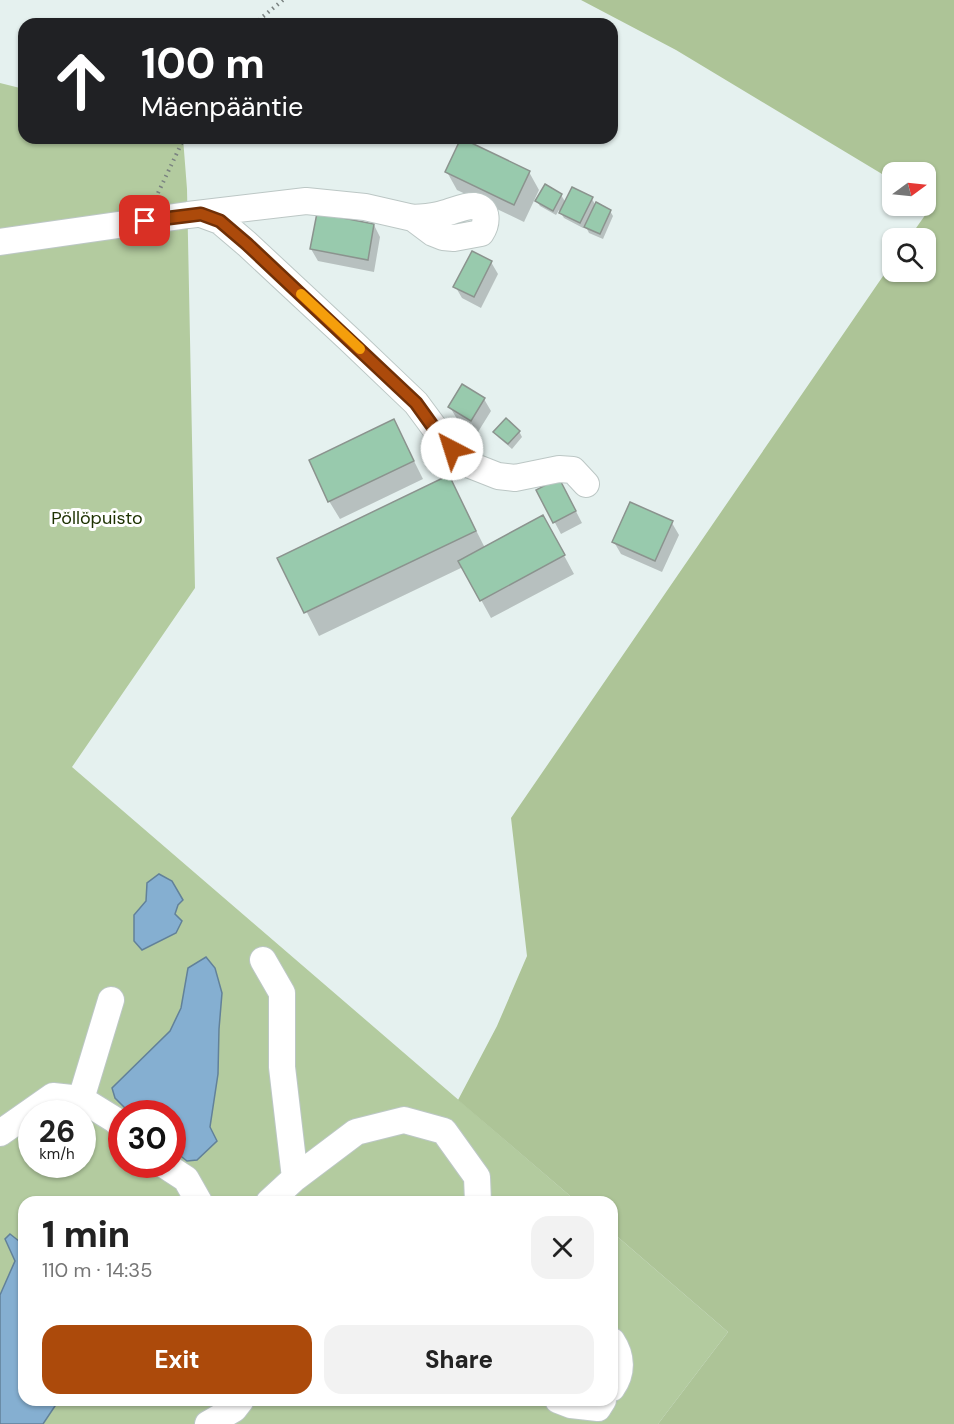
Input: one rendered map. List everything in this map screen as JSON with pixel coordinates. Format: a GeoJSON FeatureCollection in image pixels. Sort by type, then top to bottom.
{"type":"FeatureCollection","features":[{"type":"Feature","properties":{"kind":"street"},"geometry":{"type":"LineString","coordinates":[[0,242],[306,201],[365,207],[413,218]]}},
{"type":"Feature","properties":{"kind":"street"},"geometry":{"type":"LineString","coordinates":[[247,244],[244,225],[251,207]]}},
{"type":"Feature","properties":{"kind":"street"},"geometry":{"type":"LineString","coordinates":[[194,215],[220,221],[247,244],[416,403],[439,435],[465,463],[498,476],[515,478],[558,469],[573,470],[586,484]]}},
{"type":"Feature","properties":{"kind":"street"},"geometry":{"type":"LineString","coordinates":[[263,960],[282,993],[282,1067],[295,1178]]}},
{"type":"Feature","properties":{"kind":"street"},"geometry":{"type":"LineString","coordinates":[[81,1099],[111,1000]]}},
{"type":"Feature","properties":{"kind":"street"},"geometry":{"type":"LineString","coordinates":[[0,1133],[53,1096],[81,1099],[108,1116]]}},
{"type":"Feature","properties":{"kind":"street"},"geometry":{"type":"LineString","coordinates":[[276,1196],[295,1178],[356,1132],[404,1120],[444,1131],[477,1177],[478,1196]]}},
{"type":"Feature","properties":{"kind":"street"},"geometry":{"type":"LineString","coordinates":[[184,1178],[196,1196]]}},
{"type":"Feature","properties":{"kind":"street"},"geometry":{"type":"LineString","coordinates":[[618,1349],[620,1352],[618,1380]]}},
{"type":"Feature","properties":{"kind":"street"},"geometry":{"type":"LineString","coordinates":[[208,1424],[237,1406]]}},
{"type":"Feature","properties":{"kind":"street"},"geometry":{"type":"LineString","coordinates":[[580,1406],[598,1408],[599,1406]]}},
{"type":"Feature","properties":{"kind":"path"},"geometry":{"type":"LineString","coordinates":[[261,18],[283,0]]}},
{"type":"Feature","properties":{"kind":"path"},"geometry":{"type":"LineString","coordinates":[[145,221],[180,144]]}},
{"type":"Feature","properties":{"kind":"green space"},"geometry":{"type":"Polygon","coordinates":[[[581,0],[954,0],[954,1424],[658,1424],[728,1332],[618,1237],[618,1196],[570,1196],[458,1100],[497,1026],[527,956],[511,818],[882,278],[882,282],[936,282],[936,228],[916,228],[925,216],[936,216],[936,162],[882,162],[882,174],[676,50],[581,0]]]}},
{"type":"Feature","properties":{"kind":"green space","name":"Pöllöpuisto"},"geometry":{"type":"Polygon","coordinates":[[[0,83],[18,88],[18,144],[183,144],[187,189],[195,588],[72,767],[570,1196],[18,1196],[18,1406],[618,1406],[618,1237],[728,1332],[658,1424],[0,1424],[0,83]]]}},
{"type":"Feature","properties":{"kind":"water"},"geometry":{"type":"Polygon","coordinates":[[[159,874],[172,881],[183,900],[178,905],[175,914],[182,921],[176,933],[142,950],[134,941],[134,915],[146,901],[147,883],[159,874]]]}},
{"type":"Feature","properties":{"kind":"water"},"geometry":{"type":"Polygon","coordinates":[[[206,957],[215,968],[222,993],[218,1074],[210,1127],[217,1141],[197,1160],[187,1161],[186,1100],[117,1100],[112,1088],[170,1031],[181,1008],[188,968],[206,957]]]}},
{"type":"Feature","properties":{"kind":"water"},"geometry":{"type":"Polygon","coordinates":[[[10,1234],[18,1240],[18,1406],[55,1406],[43,1424],[0,1424],[0,1295],[15,1261],[5,1239],[10,1234]]]}},
{"type":"Feature","properties":{"kind":"building"},"geometry":{"type":"Polygon","coordinates":[[[458,144],[474,144],[530,171],[514,205],[445,172],[458,144]]]}},
{"type":"Feature","properties":{"kind":"building"},"geometry":{"type":"Polygon","coordinates":[[[545,184],[562,194],[553,211],[535,201],[545,184]]]}},
{"type":"Feature","properties":{"kind":"building"},"geometry":{"type":"Polygon","coordinates":[[[572,187],[593,197],[580,223],[559,213],[572,187]]]}},
{"type":"Feature","properties":{"kind":"building"},"geometry":{"type":"Polygon","coordinates":[[[596,202],[611,210],[600,234],[584,227],[596,202]]]}},
{"type":"Feature","properties":{"kind":"building"},"geometry":{"type":"Polygon","coordinates":[[[317,213],[374,224],[368,260],[310,249],[317,213]]]}},
{"type":"Feature","properties":{"kind":"building"},"geometry":{"type":"Polygon","coordinates":[[[472,251],[492,261],[474,297],[453,287],[472,251]]]}},
{"type":"Feature","properties":{"kind":"building"},"geometry":{"type":"Polygon","coordinates":[[[462,384],[485,398],[471,421],[448,407],[462,384]]]}},
{"type":"Feature","properties":{"kind":"building"},"geometry":{"type":"Polygon","coordinates":[[[506,418],[520,431],[508,444],[493,432],[506,418]]]}},
{"type":"Feature","properties":{"kind":"building"},"geometry":{"type":"Polygon","coordinates":[[[394,419],[414,461],[328,502],[309,460],[394,419]]]}},
{"type":"Feature","properties":{"kind":"building"},"geometry":{"type":"Polygon","coordinates":[[[449,475],[476,531],[304,613],[277,558],[449,475]]]}},
{"type":"Feature","properties":{"kind":"building"},"geometry":{"type":"Polygon","coordinates":[[[559,478],[576,511],[553,523],[536,490],[559,478]]]}},
{"type":"Feature","properties":{"kind":"building"},"geometry":{"type":"Polygon","coordinates":[[[630,502],[673,521],[655,561],[612,542],[630,502]]]}},
{"type":"Feature","properties":{"kind":"building"},"geometry":{"type":"Polygon","coordinates":[[[543,515],[565,555],[480,601],[458,561],[543,515]]]}},
{"type":"Feature","properties":{"kind":"slow traffic"},"geometry":{"type":"LineString","coordinates":[[301,294],[360,349]]}},
{"type":"Feature","properties":{"kind":"route"},"geometry":{"type":"LineString","coordinates":[[145,221],[201,214],[220,221],[416,403],[452,449]]}}]}
